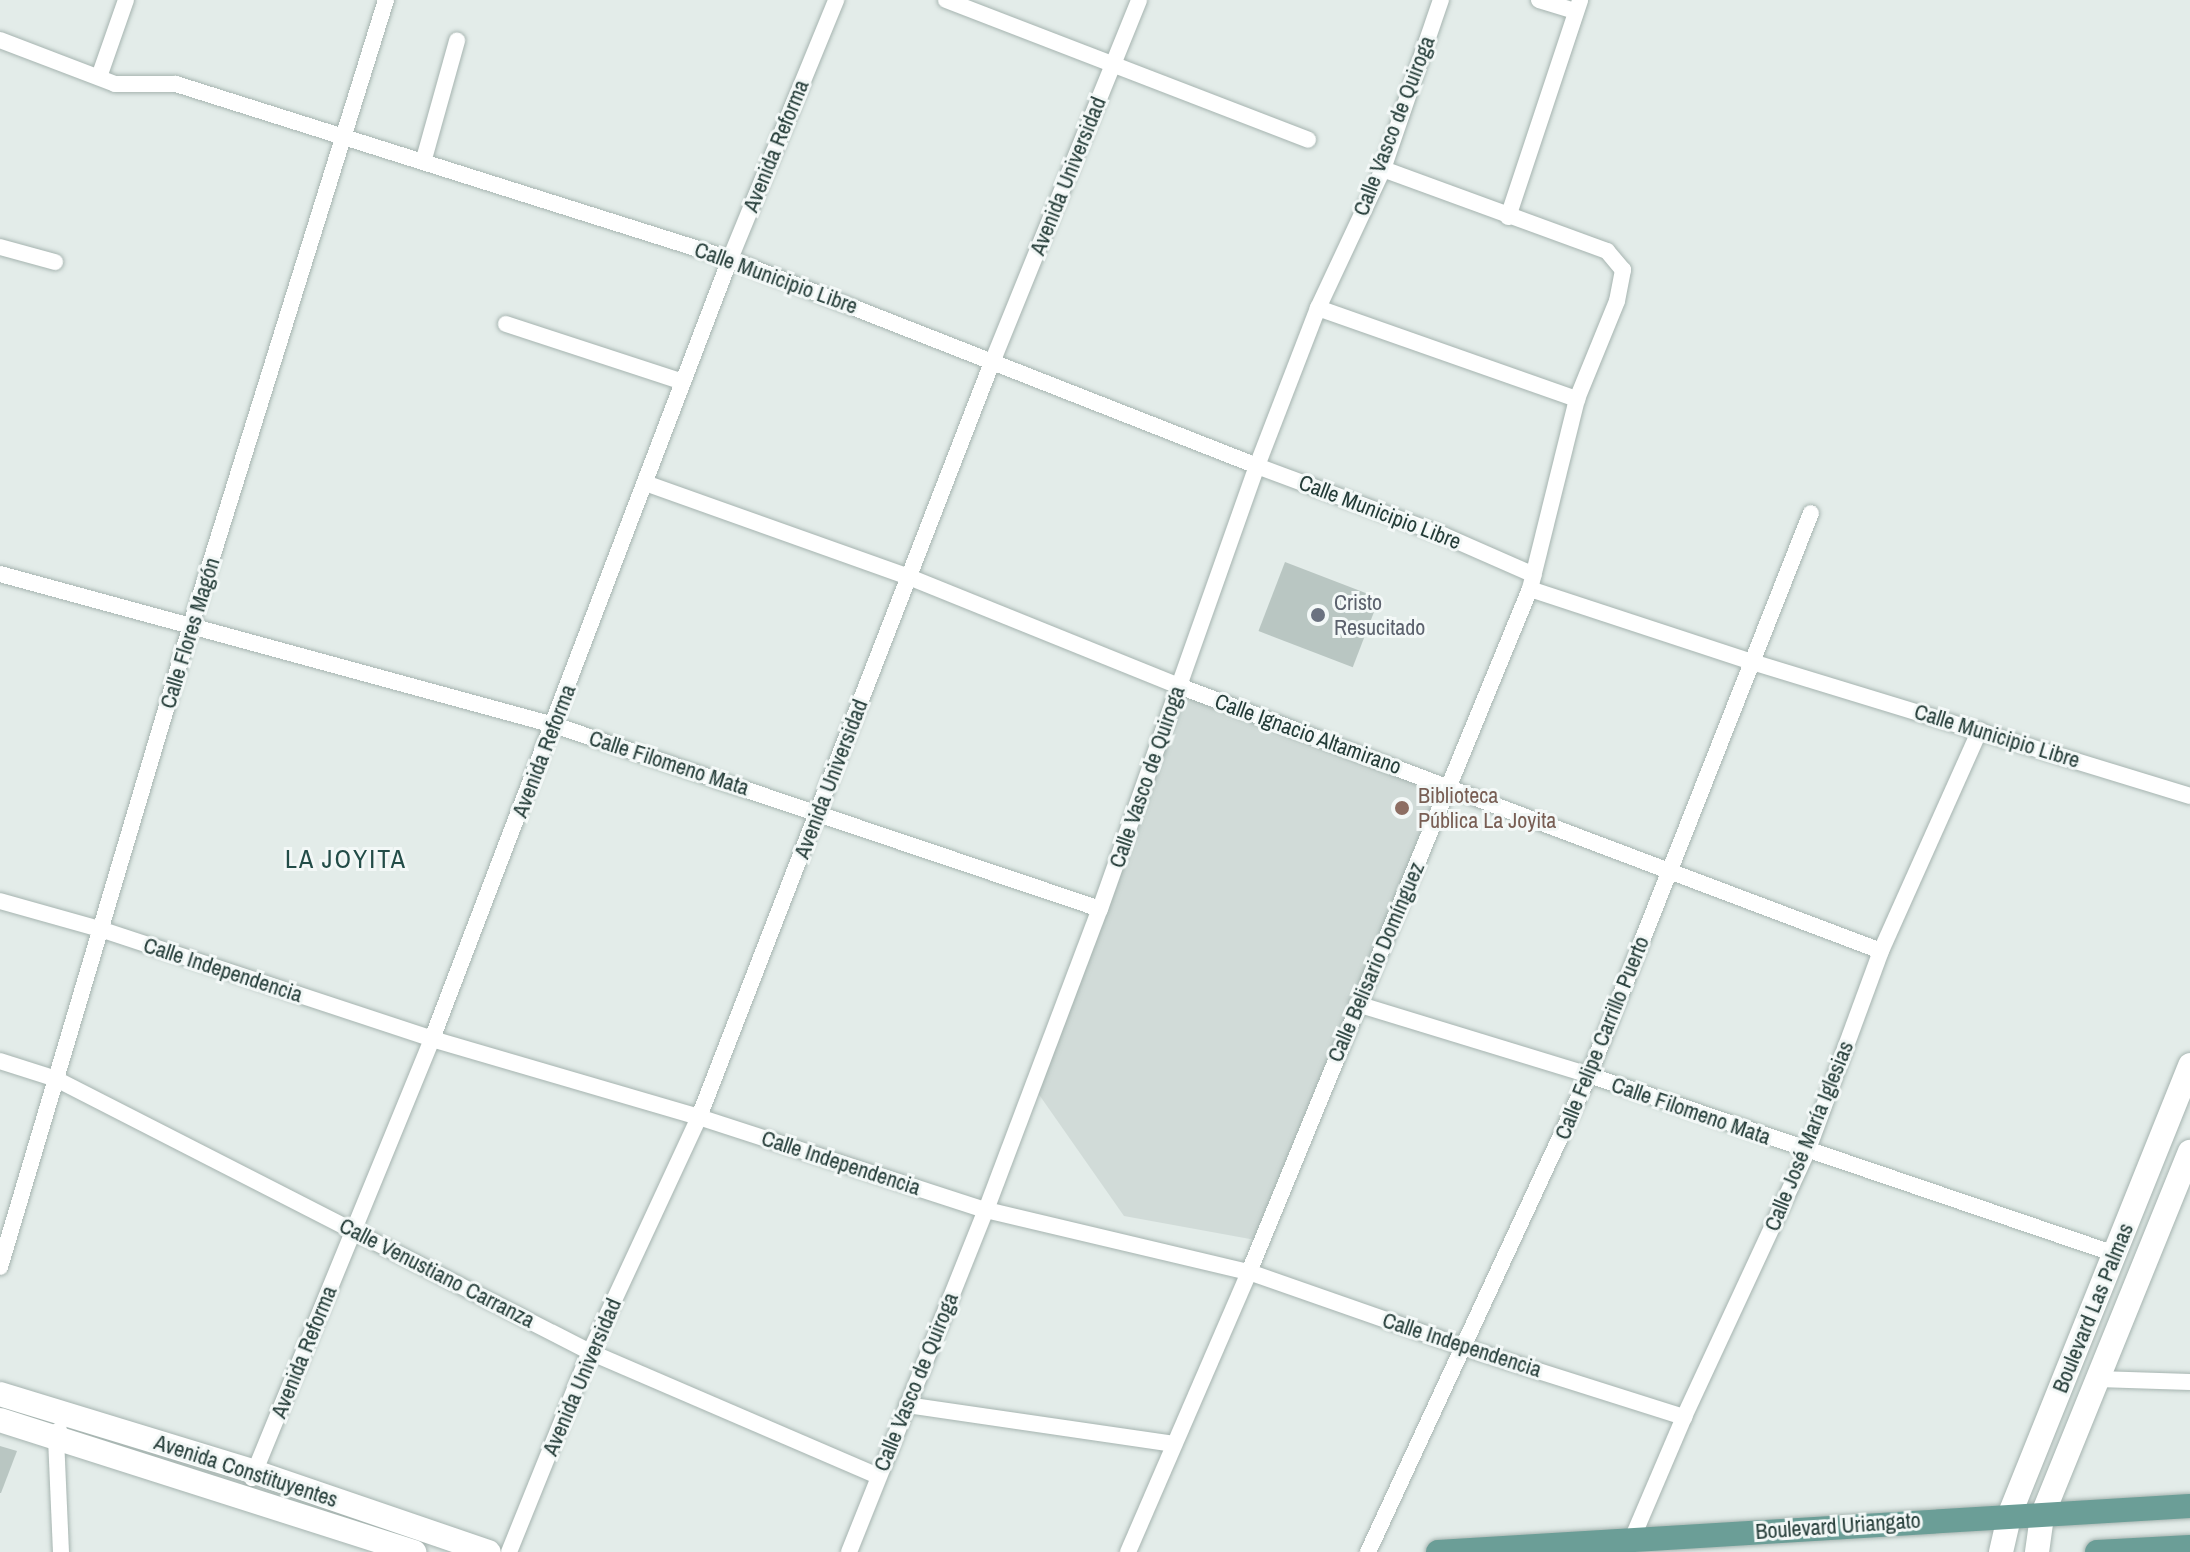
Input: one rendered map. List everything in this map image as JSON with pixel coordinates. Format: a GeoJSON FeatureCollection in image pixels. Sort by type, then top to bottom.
{"type":"FeatureCollection","features":[{"type":"Feature","properties":{"kind":"main road","name":"Boulevard Uriangato"},"geometry":{"type":"LineString","coordinates":[[1438,1552],[2190,1506]]}},
{"type":"Feature","properties":{"kind":"main road"},"geometry":{"type":"LineString","coordinates":[[2097,1552],[2190,1547]]}},
{"type":"Feature","properties":{"kind":"street"},"geometry":{"type":"LineString","coordinates":[[99,77],[126,0]]}},
{"type":"Feature","properties":{"kind":"street","name":"Calle Flores Magón"},"geometry":{"type":"LineString","coordinates":[[0,1267],[103,930],[191,625],[386,0]]}},
{"type":"Feature","properties":{"kind":"street","name":"Avenida Reforma"},"geometry":{"type":"LineString","coordinates":[[243,1497],[432,1039],[730,259],[836,0]]}},
{"type":"Feature","properties":{"kind":"street"},"geometry":{"type":"LineString","coordinates":[[946,0],[1308,140]]}},
{"type":"Feature","properties":{"kind":"street","name":"Avenida Universidad"},"geometry":{"type":"LineString","coordinates":[[509,1552],[590,1352],[699,1117],[993,360],[1139,0]]}},
{"type":"Feature","properties":{"kind":"street","name":"Calle Vasco de Quiroga"},"geometry":{"type":"LineString","coordinates":[[849,1552],[986,1210],[1100,909],[1257,466],[1318,308],[1383,169],[1441,0]]}},
{"type":"Feature","properties":{"kind":"street"},"geometry":{"type":"LineString","coordinates":[[1383,169],[1508,217],[1577,6],[1539,0]]}},
{"type":"Feature","properties":{"kind":"street","name":"Calle Municipio Libre"},"geometry":{"type":"LineString","coordinates":[[0,40],[115,84],[176,84],[424,159],[730,259],[1257,466],[1443,535],[1532,582],[1752,662],[2190,796]]}},
{"type":"Feature","properties":{"kind":"street"},"geometry":{"type":"LineString","coordinates":[[424,159],[457,41]]}},
{"type":"Feature","properties":{"kind":"street","name":"Calle Belisario Domínguez"},"geometry":{"type":"LineString","coordinates":[[1128,1552],[1249,1272],[1532,582],[1577,399],[1617,301],[1623,270],[1607,251],[1508,217]]}},
{"type":"Feature","properties":{"kind":"street"},"geometry":{"type":"LineString","coordinates":[[0,247],[55,262]]}},
{"type":"Feature","properties":{"kind":"street"},"geometry":{"type":"LineString","coordinates":[[1318,308],[1577,399]]}},
{"type":"Feature","properties":{"kind":"street"},"geometry":{"type":"LineString","coordinates":[[506,324],[683,382]]}},
{"type":"Feature","properties":{"kind":"street","name":"Calle Ignacio Altamirano"},"geometry":{"type":"LineString","coordinates":[[645,483],[909,577],[1179,686],[1881,951]]}},
{"type":"Feature","properties":{"kind":"street","name":"Calle Felipe Carrillo Puerto"},"geometry":{"type":"LineString","coordinates":[[1368,1552],[1466,1348],[1589,1075],[1811,513]]}},
{"type":"Feature","properties":{"kind":"street","name":"Calle Filomeno Mata"},"geometry":{"type":"LineString","coordinates":[[0,574],[554,725],[1100,909]]}},
{"type":"Feature","properties":{"kind":"street","name":"Calle José María Iglesias"},"geometry":{"type":"LineString","coordinates":[[1632,1539],[1684,1417],[1807,1152],[1881,951],[1980,730]]}},
{"type":"Feature","properties":{"kind":"street","name":"Calle Independencia"},"geometry":{"type":"LineString","coordinates":[[0,901],[103,930],[432,1039],[699,1117],[986,1210],[1249,1272],[1466,1348],[1684,1417]]}},
{"type":"Feature","properties":{"kind":"street","name":"Calle Filomeno Mata"},"geometry":{"type":"LineString","coordinates":[[1357,1004],[1589,1075],[1807,1152],[2115,1254]]}},
{"type":"Feature","properties":{"kind":"street","name":"Calle Venustiano Carranza"},"geometry":{"type":"LineString","coordinates":[[0,1061],[56,1079],[590,1352],[878,1476]]}},
{"type":"Feature","properties":{"kind":"street","name":"Boulevard Las Palmas"},"geometry":{"type":"LineString","coordinates":[[2001,1552],[2009,1516],[2190,1065]]}},
{"type":"Feature","properties":{"kind":"street","name":"Boulevard Las Palmas"},"geometry":{"type":"LineString","coordinates":[[2037,1552],[2042,1516],[2190,1152]]}},
{"type":"Feature","properties":{"kind":"street"},"geometry":{"type":"LineString","coordinates":[[2098,1379],[2190,1382]]}},
{"type":"Feature","properties":{"kind":"street","name":"Avenida Constituyentes"},"geometry":{"type":"LineString","coordinates":[[0,1394],[255,1472],[489,1552]]}},
{"type":"Feature","properties":{"kind":"street"},"geometry":{"type":"LineString","coordinates":[[907,1405],[1173,1444]]}},
{"type":"Feature","properties":{"kind":"street"},"geometry":{"type":"LineString","coordinates":[[61,1552],[56,1438],[65,1414]]}},
{"type":"Feature","properties":{"kind":"street","name":"Avenida Constituyentes"},"geometry":{"type":"LineString","coordinates":[[0,1420],[414,1552]]}},
{"type":"Feature","properties":{"kind":"shaded area"},"geometry":{"type":"Polygon","coordinates":[[[1179,686],[1450,787],[1261,1241],[1124,1216],[1033,1086],[1179,686]]]}},
{"type":"Feature","properties":{"kind":"building","name":"Cristo Resucitado"},"geometry":{"type":"Polygon","coordinates":[[[1285,562],[1379,598],[1353,667],[1258,631],[1285,562]]]}},
{"type":"Feature","properties":{"kind":"building"},"geometry":{"type":"Polygon","coordinates":[[[0,1446],[17,1451],[1,1493],[0,1493],[0,1446]]]}},
{"type":"Feature","properties":{"kind":"place","name":"Cristo Resucitado"},"geometry":{"type":"Point","coordinates":[1318,615]}},
{"type":"Feature","properties":{"kind":"place","name":"Biblioteca Pública La Joyita"},"geometry":{"type":"Point","coordinates":[1402,808]}},
{"type":"Feature","properties":{"kind":"district","name":"LA JOYITA"},"geometry":{"type":"Point","coordinates":[346,859]}}]}
